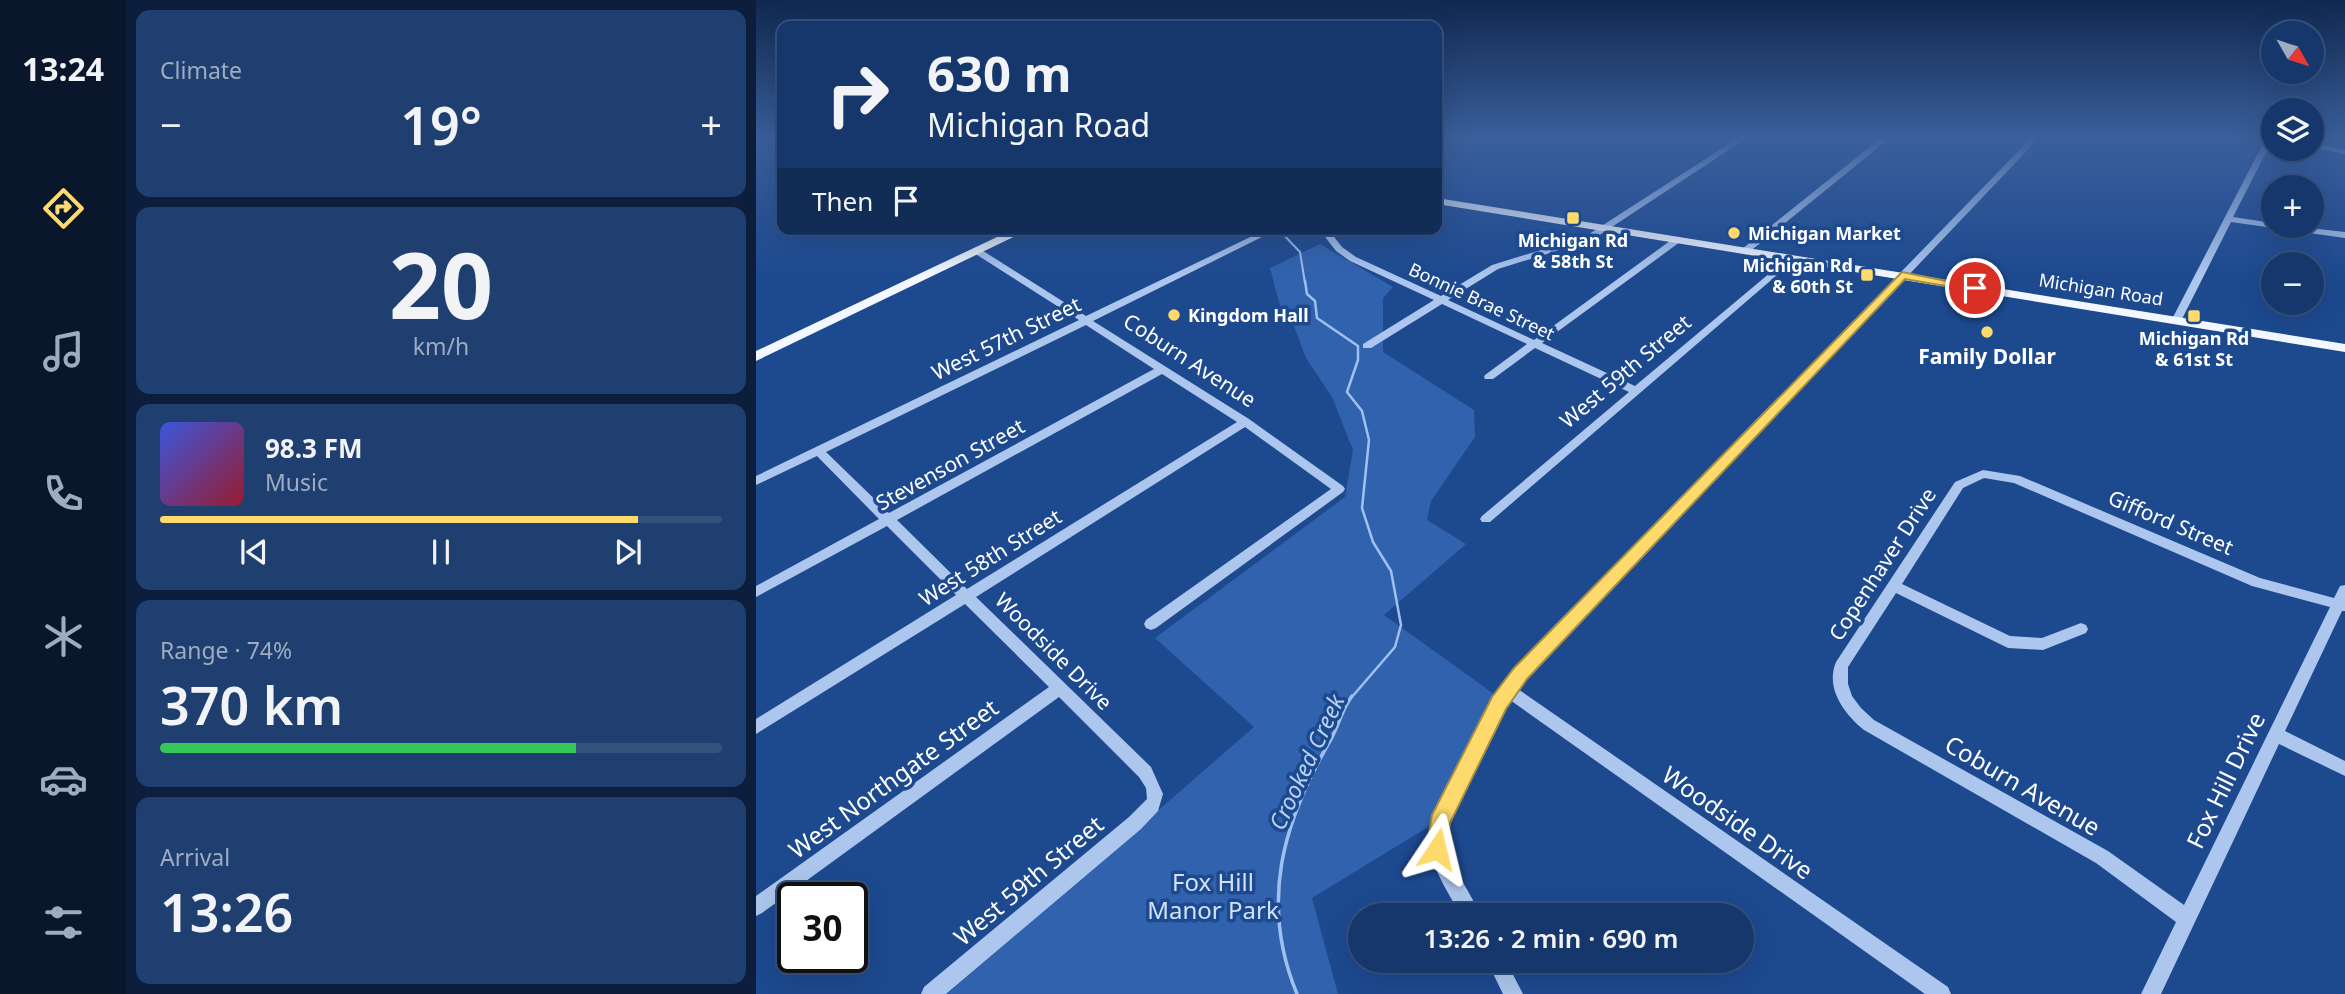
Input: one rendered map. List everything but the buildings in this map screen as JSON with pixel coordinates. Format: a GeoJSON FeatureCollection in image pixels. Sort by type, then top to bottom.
{"type":"FeatureCollection","features":[{"type":"Feature","properties":{"kind":"main road","name":"Michigan Road"},"geometry":{"type":"LineString","coordinates":[[1442,202],[2345,348]]}},
{"type":"Feature","properties":{"kind":"main road"},"geometry":{"type":"LineString","coordinates":[[756,356],[1011,235]]}},
{"type":"Feature","properties":{"kind":"street"},"geometry":{"type":"LineString","coordinates":[[1367,346],[1500,265],[1570,247],[1605,228],[1672,184]]}},
{"type":"Feature","properties":{"kind":"street"},"geometry":{"type":"LineString","coordinates":[[1745,251],[1828,184]]}},
{"type":"Feature","properties":{"kind":"street"},"geometry":{"type":"LineString","coordinates":[[1465,903],[1437,845],[1439,822],[1508,691],[1530,664],[1990,184]]}},
{"type":"Feature","properties":{"kind":"street"},"geometry":{"type":"LineString","coordinates":[[2176,321],[2246,184]]}},
{"type":"Feature","properties":{"kind":"street"},"geometry":{"type":"LineString","coordinates":[[2228,219],[2261,224]]}},
{"type":"Feature","properties":{"kind":"street"},"geometry":{"type":"LineString","coordinates":[[2324,233],[2345,236]]}},
{"type":"Feature","properties":{"kind":"street","name":"West 57th Street"},"geometry":{"type":"LineString","coordinates":[[756,481],[1261,235]]}},
{"type":"Feature","properties":{"kind":"street","name":"Bonnie Brae Street"},"geometry":{"type":"LineString","coordinates":[[1329,235],[1350,257],[1636,391]]}},
{"type":"Feature","properties":{"kind":"street"},"geometry":{"type":"LineString","coordinates":[[1489,377],[1677,240]]}},
{"type":"Feature","properties":{"kind":"street","name":"Coburn Avenue"},"geometry":{"type":"LineString","coordinates":[[977,251],[1245,422],[1339,489],[1151,624]]}},
{"type":"Feature","properties":{"kind":"street","name":"West 59th Street"},"geometry":{"type":"LineString","coordinates":[[1486,519],[1793,258]]}},
{"type":"Feature","properties":{"kind":"street","name":"Stevenson Street"},"geometry":{"type":"LineString","coordinates":[[756,592],[1161,369]]}},
{"type":"Feature","properties":{"kind":"street","name":"West 58th Street"},"geometry":{"type":"LineString","coordinates":[[756,727],[1245,422]]}},
{"type":"Feature","properties":{"kind":"street","name":"Woodside Drive"},"geometry":{"type":"LineString","coordinates":[[818,451],[1145,772],[1155,786],[1155,801]]}},
{"type":"Feature","properties":{"kind":"street","name":"Copenhaver Drive"},"geometry":{"type":"LineString","coordinates":[[1842,693],[1841,666],[1959,485],[1983,474]]}},
{"type":"Feature","properties":{"kind":"street","name":"Gifford Street"},"geometry":{"type":"LineString","coordinates":[[1983,474],[2016,479],[2257,582],[2343,600]]}},
{"type":"Feature","properties":{"kind":"street"},"geometry":{"type":"LineString","coordinates":[[1893,586],[2008,642],[2043,644],[2081,629]]}},
{"type":"Feature","properties":{"kind":"street","name":"Fox Hill Drive"},"geometry":{"type":"LineString","coordinates":[[2151,994],[2185,917],[2343,600]]}},
{"type":"Feature","properties":{"kind":"street","name":"West Northgate Street"},"geometry":{"type":"LineString","coordinates":[[756,907],[1058,688]]}},
{"type":"Feature","properties":{"kind":"street","name":"Woodside Drive"},"geometry":{"type":"LineString","coordinates":[[1508,691],[1941,994]]}},
{"type":"Feature","properties":{"kind":"street","name":"Coburn Avenue"},"geometry":{"type":"LineString","coordinates":[[1842,693],[1853,711],[1869,725],[2102,858],[2185,917]]}},
{"type":"Feature","properties":{"kind":"street"},"geometry":{"type":"LineString","coordinates":[[2275,734],[2345,769]]}},
{"type":"Feature","properties":{"kind":"street","name":"West 59th Street"},"geometry":{"type":"LineString","coordinates":[[931,994],[1135,822],[1155,801]]}},
{"type":"Feature","properties":{"kind":"street"},"geometry":{"type":"LineString","coordinates":[[1502,973],[1513,994]]}},
{"type":"Feature","properties":{"kind":"green space","name":"Fox Hill Manor Park"},"geometry":{"type":"Polygon","coordinates":[[[1320,244],[1393,287],[1383,298],[1383,352],[1474,410],[1475,437],[1431,501],[1427,520],[1466,544],[1384,615],[1494,694],[1428,827],[1312,898],[1338,994],[947,994],[1254,727],[1155,638],[1345,497],[1353,450],[1332,397],[1306,358],[1292,321],[1280,306],[1270,268],[1320,244]]]}},
{"type":"Feature","properties":{"kind":"waterway","name":"Crooked Creek"},"geometry":{"type":"LineString","coordinates":[[1284,235],[1300,252],[1305,283]]}},
{"type":"Feature","properties":{"kind":"waterway","name":"Crooked Creek"},"geometry":{"type":"LineString","coordinates":[[1305,281],[1307,294],[1315,301],[1317,318],[1358,346],[1358,360],[1347,392],[1362,411],[1369,440],[1362,508],[1373,542],[1391,571],[1401,625],[1395,647],[1351,698]]}},
{"type":"Feature","properties":{"kind":"waterway","name":"Crooked Creek"},"geometry":{"type":"LineString","coordinates":[[1297,994],[1286,960],[1280,927],[1278,895],[1282,863],[1300,801],[1352,696]]}},
{"type":"Feature","properties":{"kind":"place","name":"Michigan Rd & 58th St"},"geometry":{"type":"Point","coordinates":[1573,218]}},
{"type":"Feature","properties":{"kind":"place","name":"Michigan Market"},"geometry":{"type":"Point","coordinates":[1734,233]}},
{"type":"Feature","properties":{"kind":"place","name":"Michigan Rd & 60th St"},"geometry":{"type":"Point","coordinates":[1867,275]}},
{"type":"Feature","properties":{"kind":"place","name":"Kingdom Hall"},"geometry":{"type":"Point","coordinates":[1174,315]}},
{"type":"Feature","properties":{"kind":"place","name":"Michigan Rd & 61st St"},"geometry":{"type":"Point","coordinates":[2194,316]}},
{"type":"Feature","properties":{"kind":"place","name":"Family Dollar"},"geometry":{"type":"Point","coordinates":[1987,332]}},
{"type":"Feature","properties":{"kind":"route"},"geometry":{"type":"LineString","coordinates":[[1437,849],[1439,822],[1499,703],[1521,673],[1799,382],[1902,275],[1975,288]]}}]}
